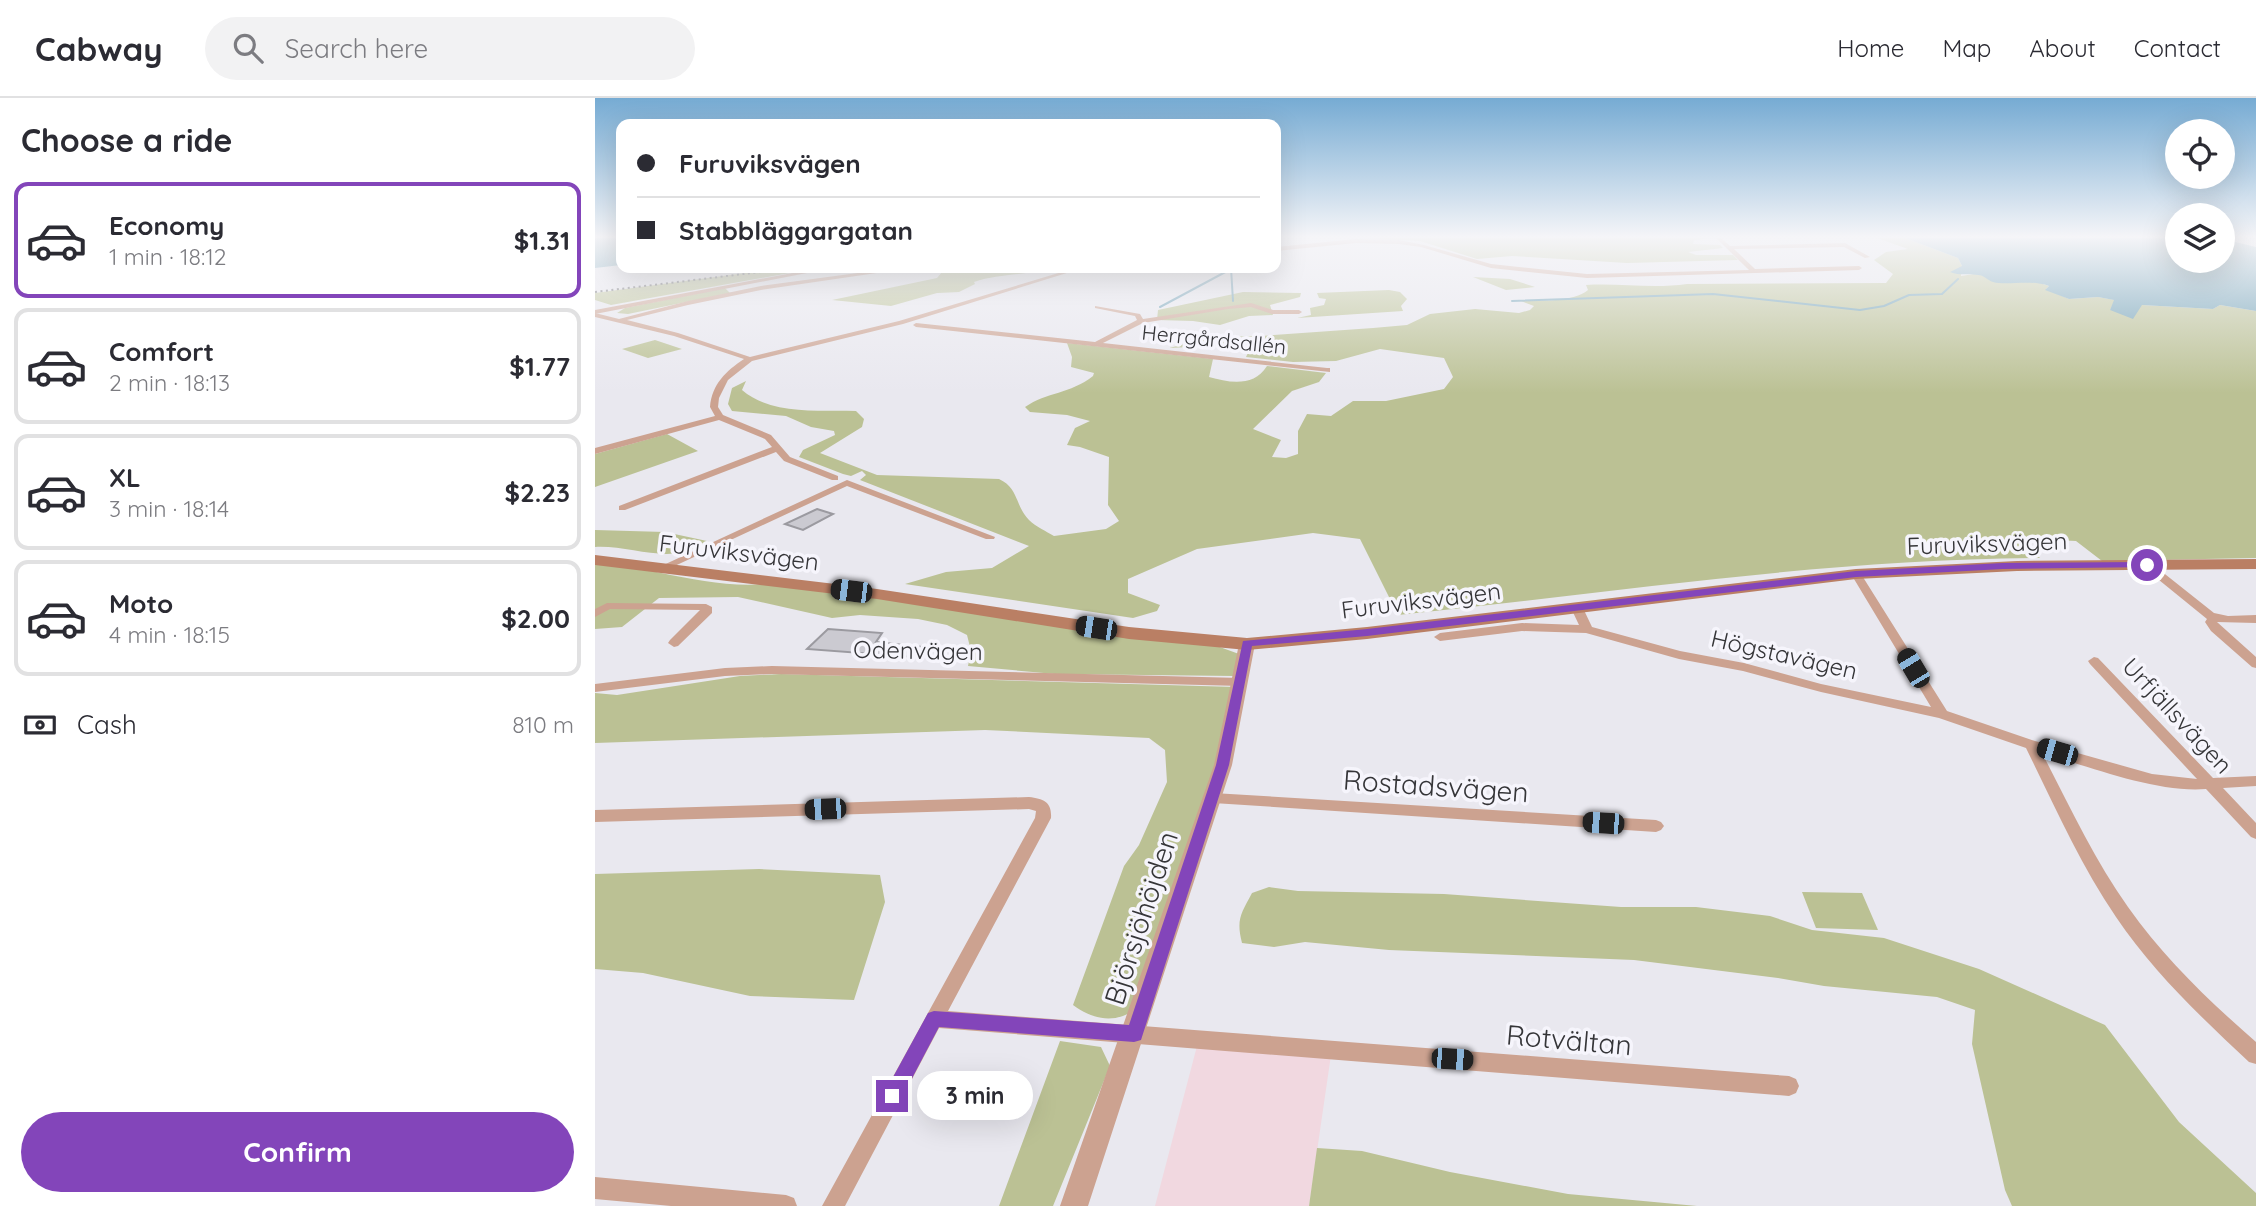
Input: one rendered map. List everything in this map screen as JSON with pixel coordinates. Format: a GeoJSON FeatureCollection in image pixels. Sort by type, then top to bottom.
{"type":"FeatureCollection","features":[{"type":"Feature","properties":{"kind":"main road","name":"Furuviksvägen"},"geometry":{"type":"LineString","coordinates":[[595,560],[938,602],[1129,633],[1247,643],[1367,632],[1856,574],[2003,566],[2256,564]]}},
{"type":"Feature","properties":{"kind":"street"},"geometry":{"type":"LineString","coordinates":[[595,313],[716,290]]}},
{"type":"Feature","properties":{"kind":"street"},"geometry":{"type":"LineString","coordinates":[[595,324],[763,290]]}},
{"type":"Feature","properties":{"kind":"street"},"geometry":{"type":"LineString","coordinates":[[835,478],[787,459],[768,437],[720,417],[714,407],[717,388],[729,373],[750,359],[916,322],[1014,290]]}},
{"type":"Feature","properties":{"kind":"street","name":"Herrgårdsallén"},"geometry":{"type":"LineString","coordinates":[[1097,344],[1141,321],[1241,305],[1251,305],[1272,313],[1299,312]]}},
{"type":"Feature","properties":{"kind":"street","name":"Herrgårdsallén"},"geometry":{"type":"LineString","coordinates":[[1097,307],[1138,314],[1141,321]]}},
{"type":"Feature","properties":{"kind":"street"},"geometry":{"type":"LineString","coordinates":[[595,313],[676,334],[750,359]]}},
{"type":"Feature","properties":{"kind":"street","name":"Herrgårdsallén"},"geometry":{"type":"LineString","coordinates":[[916,322],[1327,370]]}},
{"type":"Feature","properties":{"kind":"street"},"geometry":{"type":"LineString","coordinates":[[595,451],[720,417]]}},
{"type":"Feature","properties":{"kind":"street"},"geometry":{"type":"LineString","coordinates":[[622,508],[777,448]]}},
{"type":"Feature","properties":{"kind":"street"},"geometry":{"type":"LineString","coordinates":[[662,568],[847,482],[990,537]]}},
{"type":"Feature","properties":{"kind":"street"},"geometry":{"type":"LineString","coordinates":[[2147,565],[2200,609],[2214,617],[2256,619]]}},
{"type":"Feature","properties":{"kind":"street"},"geometry":{"type":"LineString","coordinates":[[1856,574],[1942,715]]}},
{"type":"Feature","properties":{"kind":"street"},"geometry":{"type":"LineString","coordinates":[[595,614],[607,606],[706,607],[706,613],[674,643]]}},
{"type":"Feature","properties":{"kind":"street"},"geometry":{"type":"LineString","coordinates":[[1576,606],[1587,629]]}},
{"type":"Feature","properties":{"kind":"street"},"geometry":{"type":"LineString","coordinates":[[2214,617],[2211,622],[2215,628],[2256,664]]}},
{"type":"Feature","properties":{"kind":"street","name":"Högstavägen"},"geometry":{"type":"LineString","coordinates":[[1440,636],[1522,627],[1587,629],[1679,655],[1744,667],[1821,688],[1942,715],[2031,745],[2152,779],[2210,785],[2256,781]]}},
{"type":"Feature","properties":{"kind":"street","name":"Björsjöhöjden"},"geometry":{"type":"LineString","coordinates":[[1074,1206],[1213,798],[1223,765],[1247,643]]}},
{"type":"Feature","properties":{"kind":"street","name":"Urfjällsvägen"},"geometry":{"type":"LineString","coordinates":[[2094,661],[2256,832]]}},
{"type":"Feature","properties":{"kind":"street","name":"Odenvägen"},"geometry":{"type":"LineString","coordinates":[[595,688],[772,670],[1241,682]]}},
{"type":"Feature","properties":{"kind":"street"},"geometry":{"type":"LineString","coordinates":[[2031,745],[2131,926],[2190,994],[2256,1055]]}},
{"type":"Feature","properties":{"kind":"street","name":"Rostadsvägen"},"geometry":{"type":"LineString","coordinates":[[1213,798],[1656,826]]}},
{"type":"Feature","properties":{"kind":"street"},"geometry":{"type":"LineString","coordinates":[[595,816],[1029,803],[1042,806],[1043,818],[833,1206]]}},
{"type":"Feature","properties":{"kind":"street","name":"Rotvältan"},"geometry":{"type":"LineString","coordinates":[[934,1019],[1789,1087]]}},
{"type":"Feature","properties":{"kind":"street"},"geometry":{"type":"LineString","coordinates":[[595,1188],[786,1206]]}},
{"type":"Feature","properties":{"kind":"shaded area"},"geometry":{"type":"Polygon","coordinates":[[[1197,1046],[1331,1055],[1309,1206],[1155,1206],[1197,1046]]]}},
{"type":"Feature","properties":{"kind":"green space"},"geometry":{"type":"Polygon","coordinates":[[[620,290],[696,290],[611,305],[595,300],[595,293],[620,290]]]}},
{"type":"Feature","properties":{"kind":"green space"},"geometry":{"type":"Polygon","coordinates":[[[716,290],[727,290],[730,293],[628,314],[617,313],[625,308],[716,290]]]}},
{"type":"Feature","properties":{"kind":"green space"},"geometry":{"type":"Polygon","coordinates":[[[881,290],[964,290],[937,293],[891,306],[832,300],[881,290]]]}},
{"type":"Feature","properties":{"kind":"green space"},"geometry":{"type":"Polygon","coordinates":[[[1389,290],[1400,292],[1407,299],[1401,306],[1403,311],[1297,318],[1311,315],[1310,308],[1324,305],[1326,299],[1319,298],[1317,293],[1389,290]]]}},
{"type":"Feature","properties":{"kind":"green space"},"geometry":{"type":"Polygon","coordinates":[[[1588,290],[2048,290],[2069,299],[2098,297],[2115,300],[2110,310],[2142,305],[2213,309],[2220,305],[2256,311],[2256,558],[2102,561],[2076,541],[2033,539],[2026,541],[2026,544],[2040,558],[1879,564],[1799,571],[1398,615],[1360,539],[1313,533],[1197,549],[1128,579],[1128,593],[1160,605],[1157,611],[1133,618],[905,584],[946,572],[992,568],[1029,546],[860,480],[866,475],[862,471],[851,476],[799,457],[803,450],[835,435],[834,431],[811,427],[786,416],[732,411],[728,404],[732,388],[746,381],[742,390],[767,404],[796,410],[856,411],[864,419],[862,427],[820,453],[877,475],[999,479],[1014,492],[1029,520],[1054,536],[1106,529],[1119,521],[1108,505],[1109,457],[1067,445],[1075,428],[1090,421],[1067,415],[1030,412],[1025,407],[1093,376],[1094,373],[1071,367],[1072,357],[1067,343],[1213,359],[1209,377],[1225,381],[1248,380],[1262,373],[1267,366],[1326,373],[1319,382],[1292,391],[1253,429],[1281,440],[1272,457],[1286,458],[1298,454],[1298,431],[1307,414],[1331,416],[1353,401],[1386,401],[1444,389],[1453,377],[1444,358],[1380,349],[1336,361],[1293,362],[1246,357],[1252,344],[1169,348],[1214,337],[1407,325],[1430,314],[1475,309],[1519,313],[1534,306],[1521,301],[1556,300],[1573,297],[1588,290]]]}},
{"type":"Feature","properties":{"kind":"green space"},"geometry":{"type":"Polygon","coordinates":[[[1243,292],[1301,293],[1300,297],[1270,305],[1273,315],[1249,316],[1220,325],[1157,320],[1158,310],[1243,292]]]}},
{"type":"Feature","properties":{"kind":"green space"},"geometry":{"type":"Polygon","coordinates":[[[655,340],[682,349],[648,358],[622,349],[655,340]]]}},
{"type":"Feature","properties":{"kind":"green space"},"geometry":{"type":"Polygon","coordinates":[[[667,434],[698,451],[595,487],[595,454],[667,434]]]}},
{"type":"Feature","properties":{"kind":"green space"},"geometry":{"type":"Polygon","coordinates":[[[595,530],[665,532],[707,541],[692,549],[673,554],[651,553],[595,547],[595,530]]]}},
{"type":"Feature","properties":{"kind":"green space"},"geometry":{"type":"Polygon","coordinates":[[[595,564],[713,582],[765,584],[934,605],[1217,646],[1239,654],[1235,676],[1055,674],[968,666],[971,651],[967,635],[947,625],[918,619],[860,615],[832,618],[738,597],[659,598],[622,627],[595,629],[595,564]]]}},
{"type":"Feature","properties":{"kind":"green space"},"geometry":{"type":"Polygon","coordinates":[[[781,674],[1236,687],[1211,792],[1131,1012],[1116,1018],[1101,1018],[1073,1005],[1124,866],[1139,845],[1167,782],[1165,750],[1149,738],[985,730],[595,743],[595,693],[617,695],[740,676],[781,674]]]}},
{"type":"Feature","properties":{"kind":"green space"},"geometry":{"type":"Polygon","coordinates":[[[759,869],[880,875],[885,902],[854,1000],[750,996],[643,973],[595,969],[595,874],[759,869]]]}},
{"type":"Feature","properties":{"kind":"green space"},"geometry":{"type":"Polygon","coordinates":[[[1269,887],[1298,891],[1444,894],[1621,907],[1696,907],[1770,916],[1812,930],[1884,938],[1979,969],[2105,1025],[2179,1122],[2256,1193],[2256,1206],[2012,1206],[2005,1190],[1972,1044],[1975,1010],[1937,997],[1824,986],[1634,960],[1389,950],[1305,942],[1274,947],[1242,943],[1240,922],[1245,906],[1252,893],[1269,887]]]}},
{"type":"Feature","properties":{"kind":"green space"},"geometry":{"type":"Polygon","coordinates":[[[1802,892],[1862,893],[1878,930],[1816,928],[1802,892]]]}},
{"type":"Feature","properties":{"kind":"green space"},"geometry":{"type":"Polygon","coordinates":[[[1060,1041],[1101,1047],[1110,1066],[1053,1206],[999,1206],[1060,1041]]]}},
{"type":"Feature","properties":{"kind":"green space"},"geometry":{"type":"Polygon","coordinates":[[[1317,1148],[1362,1151],[1450,1172],[1568,1194],[1697,1206],[1309,1206],[1317,1148]]]}},
{"type":"Feature","properties":{"kind":"water"},"geometry":{"type":"Polygon","coordinates":[[[2045,290],[2256,290],[2256,311],[2220,305],[2213,309],[2142,305],[2133,319],[2110,310],[2114,300],[2098,297],[2069,299],[2045,290]]]}},
{"type":"Feature","properties":{"kind":"building"},"geometry":{"type":"Polygon","coordinates":[[[817,509],[833,514],[803,530],[785,524],[817,509]]]}},
{"type":"Feature","properties":{"kind":"building"},"geometry":{"type":"Polygon","coordinates":[[[828,629],[882,633],[876,642],[923,647],[914,657],[807,649],[828,629]]]}},
{"type":"Feature","properties":{"kind":"waterway"},"geometry":{"type":"LineString","coordinates":[[1160,307],[1192,290]]}},
{"type":"Feature","properties":{"kind":"waterway"},"geometry":{"type":"LineString","coordinates":[[1232,290],[1233,301]]}},
{"type":"Feature","properties":{"kind":"waterway"},"geometry":{"type":"LineString","coordinates":[[1512,301],[1713,294],[1860,310],[1884,306],[1909,295],[1942,294],[1947,290]]}},
{"type":"Feature","properties":{"kind":"railway"},"geometry":{"type":"LineString","coordinates":[[595,292],[614,290]]}},
{"type":"Feature","properties":{"kind":"route"},"geometry":{"type":"LineString","coordinates":[[892,1096],[934,1019],[1134,1034],[1223,765],[1237,705],[1247,643],[1292,641],[1856,574],[2003,566],[2147,565]]}}]}
